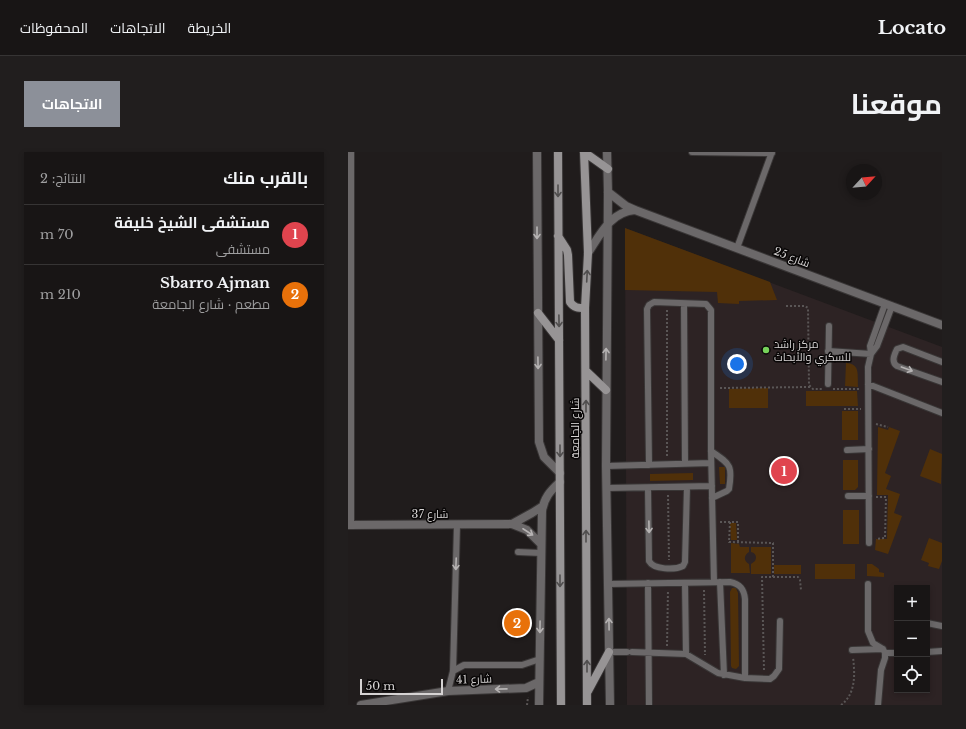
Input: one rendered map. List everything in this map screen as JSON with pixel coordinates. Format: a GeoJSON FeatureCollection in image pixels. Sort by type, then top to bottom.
{"type":"FeatureCollection","features":[{"type":"Feature","properties":{"kind":"main road","name":"شارع الجامعة"},"geometry":{"type":"LineString","coordinates":[[558,152],[561,705]]}},
{"type":"Feature","properties":{"kind":"main road"},"geometry":{"type":"LineString","coordinates":[[584,152],[608,169]]}},
{"type":"Feature","properties":{"kind":"main road","name":"شارع الجامعة"},"geometry":{"type":"LineString","coordinates":[[584,152],[588,253],[585,308],[588,705]]}},
{"type":"Feature","properties":{"kind":"main road"},"geometry":{"type":"LineString","coordinates":[[558,236],[567,250],[568,255],[570,302],[572,306],[576,308],[585,308]]}},
{"type":"Feature","properties":{"kind":"main road"},"geometry":{"type":"LineString","coordinates":[[538,313],[559,340]]}},
{"type":"Feature","properties":{"kind":"main road"},"geometry":{"type":"LineString","coordinates":[[586,371],[606,390]]}},
{"type":"Feature","properties":{"kind":"main road"},"geometry":{"type":"LineString","coordinates":[[587,691],[609,652]]}},
{"type":"Feature","properties":{"kind":"street"},"geometry":{"type":"LineString","coordinates":[[349,525],[350,152]]}},
{"type":"Feature","properties":{"kind":"street"},"geometry":{"type":"LineString","coordinates":[[537,152],[539,442],[544,457],[560,473]]}},
{"type":"Feature","properties":{"kind":"street"},"geometry":{"type":"LineString","coordinates":[[608,152],[606,466],[610,705]]}},
{"type":"Feature","properties":{"kind":"street","name":"شارع 25"},"geometry":{"type":"LineString","coordinates":[[608,192],[622,203],[635,210],[942,325]]}},
{"type":"Feature","properties":{"kind":"street"},"geometry":{"type":"LineString","coordinates":[[588,253],[608,224],[622,212],[635,210]]}},
{"type":"Feature","properties":{"kind":"street"},"geometry":{"type":"LineString","coordinates":[[539,705],[541,544],[543,506],[549,493],[560,482]]}},
{"type":"Feature","properties":{"kind":"street","name":"شارع 37"},"geometry":{"type":"LineString","coordinates":[[512,524],[543,506]]}},
{"type":"Feature","properties":{"kind":"street","name":"شارع 37"},"geometry":{"type":"LineString","coordinates":[[349,525],[512,524],[527,530],[534,535],[541,544]]}},
{"type":"Feature","properties":{"kind":"street","name":"شارع 41"},"geometry":{"type":"LineString","coordinates":[[361,705],[448,691],[526,688],[539,682]]}},
{"type":"Feature","properties":{"kind":"lane"},"geometry":{"type":"LineString","coordinates":[[692,152],[772,153],[737,248]]}},
{"type":"Feature","properties":{"kind":"lane"},"geometry":{"type":"LineString","coordinates":[[649,465],[647,309],[649,305],[654,302],[706,304],[711,310],[712,522],[724,675]]}},
{"type":"Feature","properties":{"kind":"lane"},"geometry":{"type":"LineString","coordinates":[[684,304],[685,464]]}},
{"type":"Feature","properties":{"kind":"lane"},"geometry":{"type":"LineString","coordinates":[[869,541],[870,496],[868,367],[871,354],[877,346],[888,305]]}},
{"type":"Feature","properties":{"kind":"lane"},"geometry":{"type":"LineString","coordinates":[[829,326],[829,386]]}},
{"type":"Feature","properties":{"kind":"lane"},"geometry":{"type":"LineString","coordinates":[[942,362],[903,347],[897,349],[894,360],[897,366],[942,382]]}},
{"type":"Feature","properties":{"kind":"lane"},"geometry":{"type":"LineString","coordinates":[[828,351],[871,354]]}},
{"type":"Feature","properties":{"kind":"lane"},"geometry":{"type":"LineString","coordinates":[[868,387],[942,413]]}},
{"type":"Feature","properties":{"kind":"lane"},"geometry":{"type":"LineString","coordinates":[[847,450],[869,450]]}},
{"type":"Feature","properties":{"kind":"lane"},"geometry":{"type":"LineString","coordinates":[[711,451],[728,463],[730,469],[729,489],[712,498]]}},
{"type":"Feature","properties":{"kind":"lane"},"geometry":{"type":"LineString","coordinates":[[606,466],[711,463]]}},
{"type":"Feature","properties":{"kind":"lane"},"geometry":{"type":"LineString","coordinates":[[607,488],[712,486]]}},
{"type":"Feature","properties":{"kind":"lane"},"geometry":{"type":"LineString","coordinates":[[648,488],[649,561],[651,565],[655,567],[680,568],[685,562],[687,487]]}},
{"type":"Feature","properties":{"kind":"lane"},"geometry":{"type":"LineString","coordinates":[[848,496],[870,496]]}},
{"type":"Feature","properties":{"kind":"lane"},"geometry":{"type":"LineString","coordinates":[[448,691],[453,671],[457,525]]}},
{"type":"Feature","properties":{"kind":"lane"},"geometry":{"type":"LineString","coordinates":[[518,552],[541,553]]}},
{"type":"Feature","properties":{"kind":"lane"},"geometry":{"type":"LineString","coordinates":[[608,584],[704,582],[736,583],[745,592],[745,678]]}},
{"type":"Feature","properties":{"kind":"lane"},"geometry":{"type":"LineString","coordinates":[[648,583],[649,705]]}},
{"type":"Feature","properties":{"kind":"lane"},"geometry":{"type":"LineString","coordinates":[[685,583],[686,654]]}},
{"type":"Feature","properties":{"kind":"lane"},"geometry":{"type":"LineString","coordinates":[[868,584],[868,631],[873,643],[884,651],[885,658],[880,670],[878,705]]}},
{"type":"Feature","properties":{"kind":"lane"},"geometry":{"type":"LineString","coordinates":[[609,652],[686,654],[705,666],[724,675],[770,679],[779,669],[780,621]]}},
{"type":"Feature","properties":{"kind":"lane"},"geometry":{"type":"LineString","coordinates":[[930,624],[942,626]]}},
{"type":"Feature","properties":{"kind":"lane"},"geometry":{"type":"LineString","coordinates":[[852,650],[894,653]]}},
{"type":"Feature","properties":{"kind":"lane"},"geometry":{"type":"LineString","coordinates":[[930,652],[942,651]]}},
{"type":"Feature","properties":{"kind":"lane"},"geometry":{"type":"LineString","coordinates":[[453,671],[464,665],[522,665],[540,659]]}},
{"type":"Feature","properties":{"kind":"path"},"geometry":{"type":"LineString","coordinates":[[667,303],[667,464]]}},
{"type":"Feature","properties":{"kind":"path"},"geometry":{"type":"LineString","coordinates":[[786,306],[805,306],[808,308],[810,387]]}},
{"type":"Feature","properties":{"kind":"path"},"geometry":{"type":"LineString","coordinates":[[829,386],[868,387]]}},
{"type":"Feature","properties":{"kind":"path"},"geometry":{"type":"LineString","coordinates":[[711,388],[810,387],[823,389]]}},
{"type":"Feature","properties":{"kind":"path"},"geometry":{"type":"LineString","coordinates":[[844,409],[868,409]]}},
{"type":"Feature","properties":{"kind":"path"},"geometry":{"type":"LineString","coordinates":[[869,422],[888,427]]}},
{"type":"Feature","properties":{"kind":"path"},"geometry":{"type":"LineString","coordinates":[[668,487],[669,568]]}},
{"type":"Feature","properties":{"kind":"path"},"geometry":{"type":"LineString","coordinates":[[869,541],[885,538],[886,504],[886,497],[870,496]]}},
{"type":"Feature","properties":{"kind":"path"},"geometry":{"type":"LineString","coordinates":[[712,522],[738,522],[738,542]]}},
{"type":"Feature","properties":{"kind":"path"},"geometry":{"type":"LineString","coordinates":[[730,522],[729,542],[773,543],[773,577]]}},
{"type":"Feature","properties":{"kind":"path"},"geometry":{"type":"LineString","coordinates":[[764,679],[762,577],[798,577],[800,580],[801,590]]}},
{"type":"Feature","properties":{"kind":"path"},"geometry":{"type":"LineString","coordinates":[[704,582],[705,666]]}},
{"type":"Feature","properties":{"kind":"path"},"geometry":{"type":"LineString","coordinates":[[667,653],[668,583]]}},
{"type":"Feature","properties":{"kind":"path"},"geometry":{"type":"LineString","coordinates":[[841,705],[849,696],[854,681],[855,673],[852,650]]}},
{"type":"Feature","properties":{"kind":"shaded area"},"geometry":{"type":"Polygon","coordinates":[[[625,228],[942,347],[942,705],[627,705],[625,228]]]}},
{"type":"Feature","properties":{"kind":"shaded area"},"geometry":{"type":"Polygon","coordinates":[[[625,228],[770,282],[777,300],[739,301],[739,304],[718,303],[717,292],[625,290],[625,228]]]}},
{"type":"Feature","properties":{"kind":"shaded area"},"geometry":{"type":"Polygon","coordinates":[[[846,363],[854,365],[856,368],[858,374],[858,387],[845,386],[846,363]]]}},
{"type":"Feature","properties":{"kind":"shaded area"},"geometry":{"type":"Polygon","coordinates":[[[768,388],[768,408],[729,408],[729,389],[768,388]]]}},
{"type":"Feature","properties":{"kind":"shaded area"},"geometry":{"type":"Polygon","coordinates":[[[806,391],[857,391],[858,406],[806,406],[806,391]]]}},
{"type":"Feature","properties":{"kind":"shaded area"},"geometry":{"type":"Polygon","coordinates":[[[842,411],[858,411],[858,440],[842,440],[842,411]]]}},
{"type":"Feature","properties":{"kind":"shaded area"},"geometry":{"type":"Polygon","coordinates":[[[878,427],[888,430],[889,427],[900,431],[885,473],[891,476],[886,489],[900,494],[894,513],[902,516],[888,554],[875,550],[876,539],[887,539],[888,495],[877,495],[878,427]]]}},
{"type":"Feature","properties":{"kind":"shaded area"},"geometry":{"type":"Polygon","coordinates":[[[930,449],[942,454],[941,484],[920,476],[930,449]]]}},
{"type":"Feature","properties":{"kind":"shaded area"},"geometry":{"type":"Polygon","coordinates":[[[843,460],[858,460],[858,487],[855,490],[843,490],[843,460]]]}},
{"type":"Feature","properties":{"kind":"shaded area"},"geometry":{"type":"Polygon","coordinates":[[[719,467],[725,467],[725,484],[720,484],[719,467]]]}},
{"type":"Feature","properties":{"kind":"shaded area"},"geometry":{"type":"Polygon","coordinates":[[[693,473],[693,480],[650,481],[650,474],[693,473]]]}},
{"type":"Feature","properties":{"kind":"shaded area"},"geometry":{"type":"Polygon","coordinates":[[[843,510],[859,510],[859,544],[843,544],[843,510]]]}},
{"type":"Feature","properties":{"kind":"shaded area"},"geometry":{"type":"Polygon","coordinates":[[[730,523],[736,523],[737,540],[731,540],[730,523]]]}},
{"type":"Feature","properties":{"kind":"shaded area"},"geometry":{"type":"Polygon","coordinates":[[[929,538],[942,543],[942,561],[939,569],[928,566],[929,563],[921,560],[929,538]]]}},
{"type":"Feature","properties":{"kind":"shaded area"},"geometry":{"type":"Polygon","coordinates":[[[731,543],[739,544],[740,547],[749,547],[749,552],[745,558],[749,564],[750,573],[731,573],[731,543]]]}},
{"type":"Feature","properties":{"kind":"shaded area"},"geometry":{"type":"Polygon","coordinates":[[[751,547],[771,547],[771,574],[751,574],[751,564],[755,561],[756,557],[754,553],[751,552],[751,547]]]}},
{"type":"Feature","properties":{"kind":"shaded area"},"geometry":{"type":"Polygon","coordinates":[[[815,564],[855,564],[855,579],[815,579],[815,564]]]}},
{"type":"Feature","properties":{"kind":"shaded area"},"geometry":{"type":"Polygon","coordinates":[[[867,564],[872,564],[879,569],[879,572],[884,573],[884,577],[867,576],[867,564]]]}},
{"type":"Feature","properties":{"kind":"shaded area"},"geometry":{"type":"Polygon","coordinates":[[[774,565],[801,565],[801,574],[774,574],[774,565]]]}},
{"type":"Feature","properties":{"kind":"shaded area"},"geometry":{"type":"Polygon","coordinates":[[[732,588],[736,588],[738,593],[739,666],[736,669],[732,668],[731,666],[730,592],[732,588]]]}},
{"type":"Feature","properties":{"kind":"place","name":"مركز راشد للسكري والأبحاث"},"geometry":{"type":"Point","coordinates":[766,350]}},
{"type":"Feature","properties":{"kind":"place","name":"مستشفى الشيخ خليفة"},"geometry":{"type":"Point","coordinates":[784,471]}},
{"type":"Feature","properties":{"kind":"place","name":"Sbarro Ajman"},"geometry":{"type":"Point","coordinates":[517,623]}}]}
